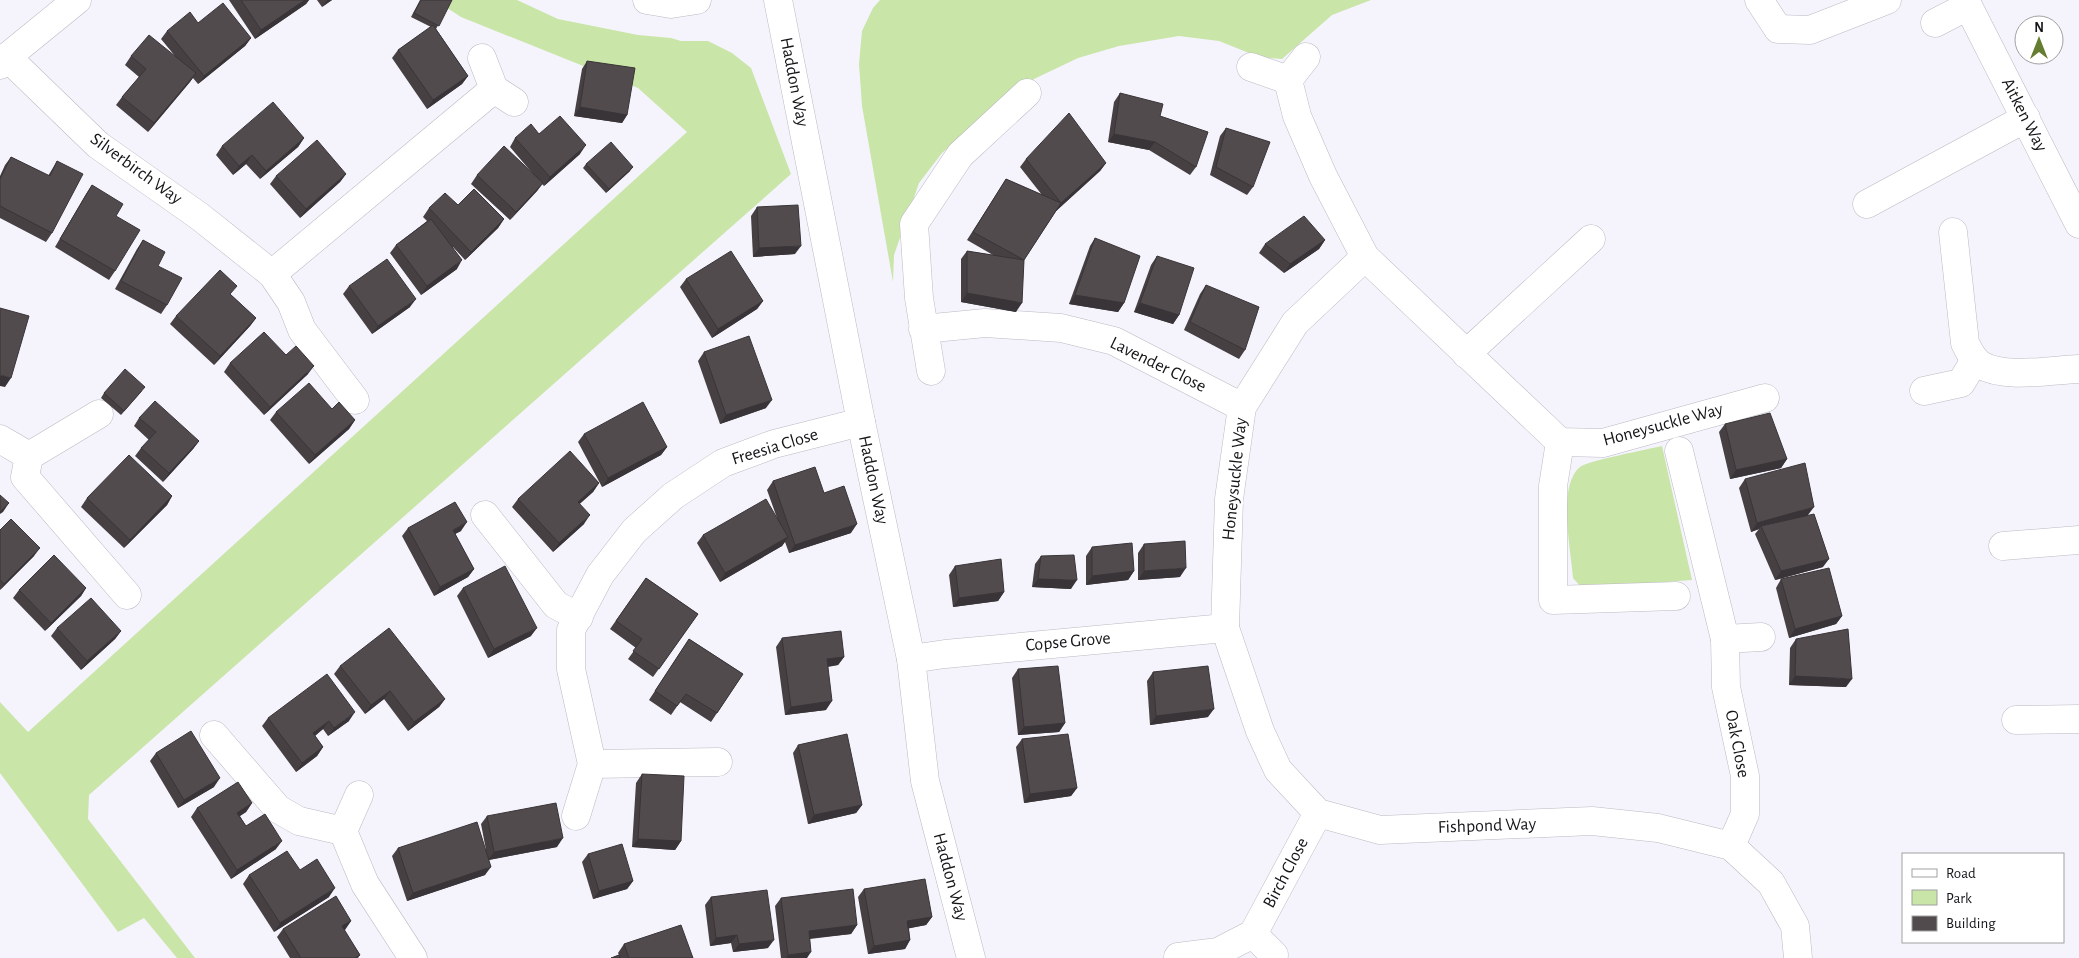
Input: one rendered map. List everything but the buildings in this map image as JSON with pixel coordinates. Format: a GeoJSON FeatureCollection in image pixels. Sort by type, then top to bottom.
{"type":"FeatureCollection","features":[{"type":"Feature","properties":{"kind":"street"},"geometry":{"type":"LineString","coordinates":[[3,61],[77,0]]}},
{"type":"Feature","properties":{"kind":"street"},"geometry":{"type":"LineString","coordinates":[[647,0],[671,4],[697,0]]}},
{"type":"Feature","properties":{"kind":"street","name":"Haddon Way"},"geometry":{"type":"LineString","coordinates":[[778,0],[861,422],[911,659],[925,781],[971,958]]}},
{"type":"Feature","properties":{"kind":"street"},"geometry":{"type":"LineString","coordinates":[[1759,0],[1778,29],[1810,30],[1887,0]]}},
{"type":"Feature","properties":{"kind":"street","name":"Aitken Way"},"geometry":{"type":"LineString","coordinates":[[1935,23],[1967,3],[2079,224]]}},
{"type":"Feature","properties":{"kind":"street"},"geometry":{"type":"LineString","coordinates":[[1288,80],[1306,56]]}},
{"type":"Feature","properties":{"kind":"street"},"geometry":{"type":"LineString","coordinates":[[272,274],[504,96],[482,58]]}},
{"type":"Feature","properties":{"kind":"street","name":"Silverbirch Way"},"geometry":{"type":"LineString","coordinates":[[3,61],[98,145],[199,216],[272,274],[291,302],[302,330],[355,400]]}},
{"type":"Feature","properties":{"kind":"street"},"geometry":{"type":"LineString","coordinates":[[1251,67],[1288,80]]}},
{"type":"Feature","properties":{"kind":"street"},"geometry":{"type":"LineString","coordinates":[[1288,80],[1297,116],[1323,176],[1365,257],[1560,442],[1553,486],[1553,600],[1676,596]]}},
{"type":"Feature","properties":{"kind":"street"},"geometry":{"type":"LineString","coordinates":[[931,371],[919,298],[914,224],[960,155],[1027,93]]}},
{"type":"Feature","properties":{"kind":"street"},"geometry":{"type":"LineString","coordinates":[[1867,204],[2026,118]]}},
{"type":"Feature","properties":{"kind":"street"},"geometry":{"type":"LineString","coordinates":[[1952,232],[1966,343],[1975,360],[1996,371],[2079,369]]}},
{"type":"Feature","properties":{"kind":"street"},"geometry":{"type":"LineString","coordinates":[[1466,354],[1591,239]]}},
{"type":"Feature","properties":{"kind":"street","name":"Honeysuckle Way"},"geometry":{"type":"LineString","coordinates":[[1225,628],[1229,498],[1242,406],[1295,323],[1365,257]]}},
{"type":"Feature","properties":{"kind":"street","name":"Lavender Close"},"geometry":{"type":"LineString","coordinates":[[923,329],[985,323],[1061,328],[1114,341],[1242,406]]}},
{"type":"Feature","properties":{"kind":"street"},"geometry":{"type":"LineString","coordinates":[[1924,392],[1961,383],[1975,360]]}},
{"type":"Feature","properties":{"kind":"street","name":"Honeysuckle Way"},"geometry":{"type":"LineString","coordinates":[[1560,442],[1603,443],[1765,398]]}},
{"type":"Feature","properties":{"kind":"street"},"geometry":{"type":"LineString","coordinates":[[27,466],[99,414]]}},
{"type":"Feature","properties":{"kind":"street","name":"Freesia Close"},"geometry":{"type":"LineString","coordinates":[[576,816],[592,764],[571,669],[571,630],[600,576],[634,531],[673,496],[723,463],[774,444],[861,422]]}},
{"type":"Feature","properties":{"kind":"street"},"geometry":{"type":"LineString","coordinates":[[0,438],[27,466],[127,595]]}},
{"type":"Feature","properties":{"kind":"street","name":"Oak Close"},"geometry":{"type":"LineString","coordinates":[[1679,451],[1725,638],[1726,686],[1745,776],[1745,814],[1731,846]]}},
{"type":"Feature","properties":{"kind":"street"},"geometry":{"type":"LineString","coordinates":[[485,515],[556,605],[579,616]]}},
{"type":"Feature","properties":{"kind":"street"},"geometry":{"type":"LineString","coordinates":[[2003,546],[2079,540]]}},
{"type":"Feature","properties":{"kind":"street"},"geometry":{"type":"LineString","coordinates":[[1225,628],[1260,731],[1278,770],[1318,813]]}},
{"type":"Feature","properties":{"kind":"street","name":"Copse Grove"},"geometry":{"type":"LineString","coordinates":[[911,659],[955,653],[1225,628]]}},
{"type":"Feature","properties":{"kind":"street"},"geometry":{"type":"LineString","coordinates":[[1725,638],[1761,637]]}},
{"type":"Feature","properties":{"kind":"street"},"geometry":{"type":"LineString","coordinates":[[2016,720],[2079,719]]}},
{"type":"Feature","properties":{"kind":"street"},"geometry":{"type":"LineString","coordinates":[[214,735],[278,809],[299,821],[344,831]]}},
{"type":"Feature","properties":{"kind":"street"},"geometry":{"type":"LineString","coordinates":[[592,764],[718,762]]}},
{"type":"Feature","properties":{"kind":"street"},"geometry":{"type":"LineString","coordinates":[[359,795],[344,831],[365,884],[413,958]]}},
{"type":"Feature","properties":{"kind":"street","name":"Fishpond Way"},"geometry":{"type":"LineString","coordinates":[[1318,813],[1380,830],[1592,821],[1658,828],[1731,846],[1771,883],[1795,926],[1798,958]]}},
{"type":"Feature","properties":{"kind":"street","name":"Birch Close"},"geometry":{"type":"LineString","coordinates":[[1254,934],[1318,813]]}},
{"type":"Feature","properties":{"kind":"street"},"geometry":{"type":"LineString","coordinates":[[1178,957],[1218,952],[1254,934],[1274,955]]}},
{"type":"Feature","properties":{"kind":"green space"},"geometry":{"type":"Polygon","coordinates":[[[435,0],[517,0],[558,19],[638,35],[671,38],[681,41],[708,41],[732,53],[751,68],[791,174],[89,795],[88,819],[195,958],[177,958],[144,918],[118,932],[0,773],[0,702],[28,732],[687,132],[638,88],[461,17],[435,0]]]}},
{"type":"Feature","properties":{"kind":"green space"},"geometry":{"type":"Polygon","coordinates":[[[880,0],[1371,0],[1332,15],[1282,59],[1259,57],[1219,41],[1179,36],[1119,46],[1078,58],[1034,79],[942,153],[919,183],[894,255],[893,282],[862,106],[859,64],[862,31],[873,8],[880,0]]]}},
{"type":"Feature","properties":{"kind":"green space"},"geometry":{"type":"Polygon","coordinates":[[[1662,446],[1692,580],[1582,588],[1573,578],[1568,535],[1567,503],[1573,476],[1585,464],[1662,446]]]}}]}
